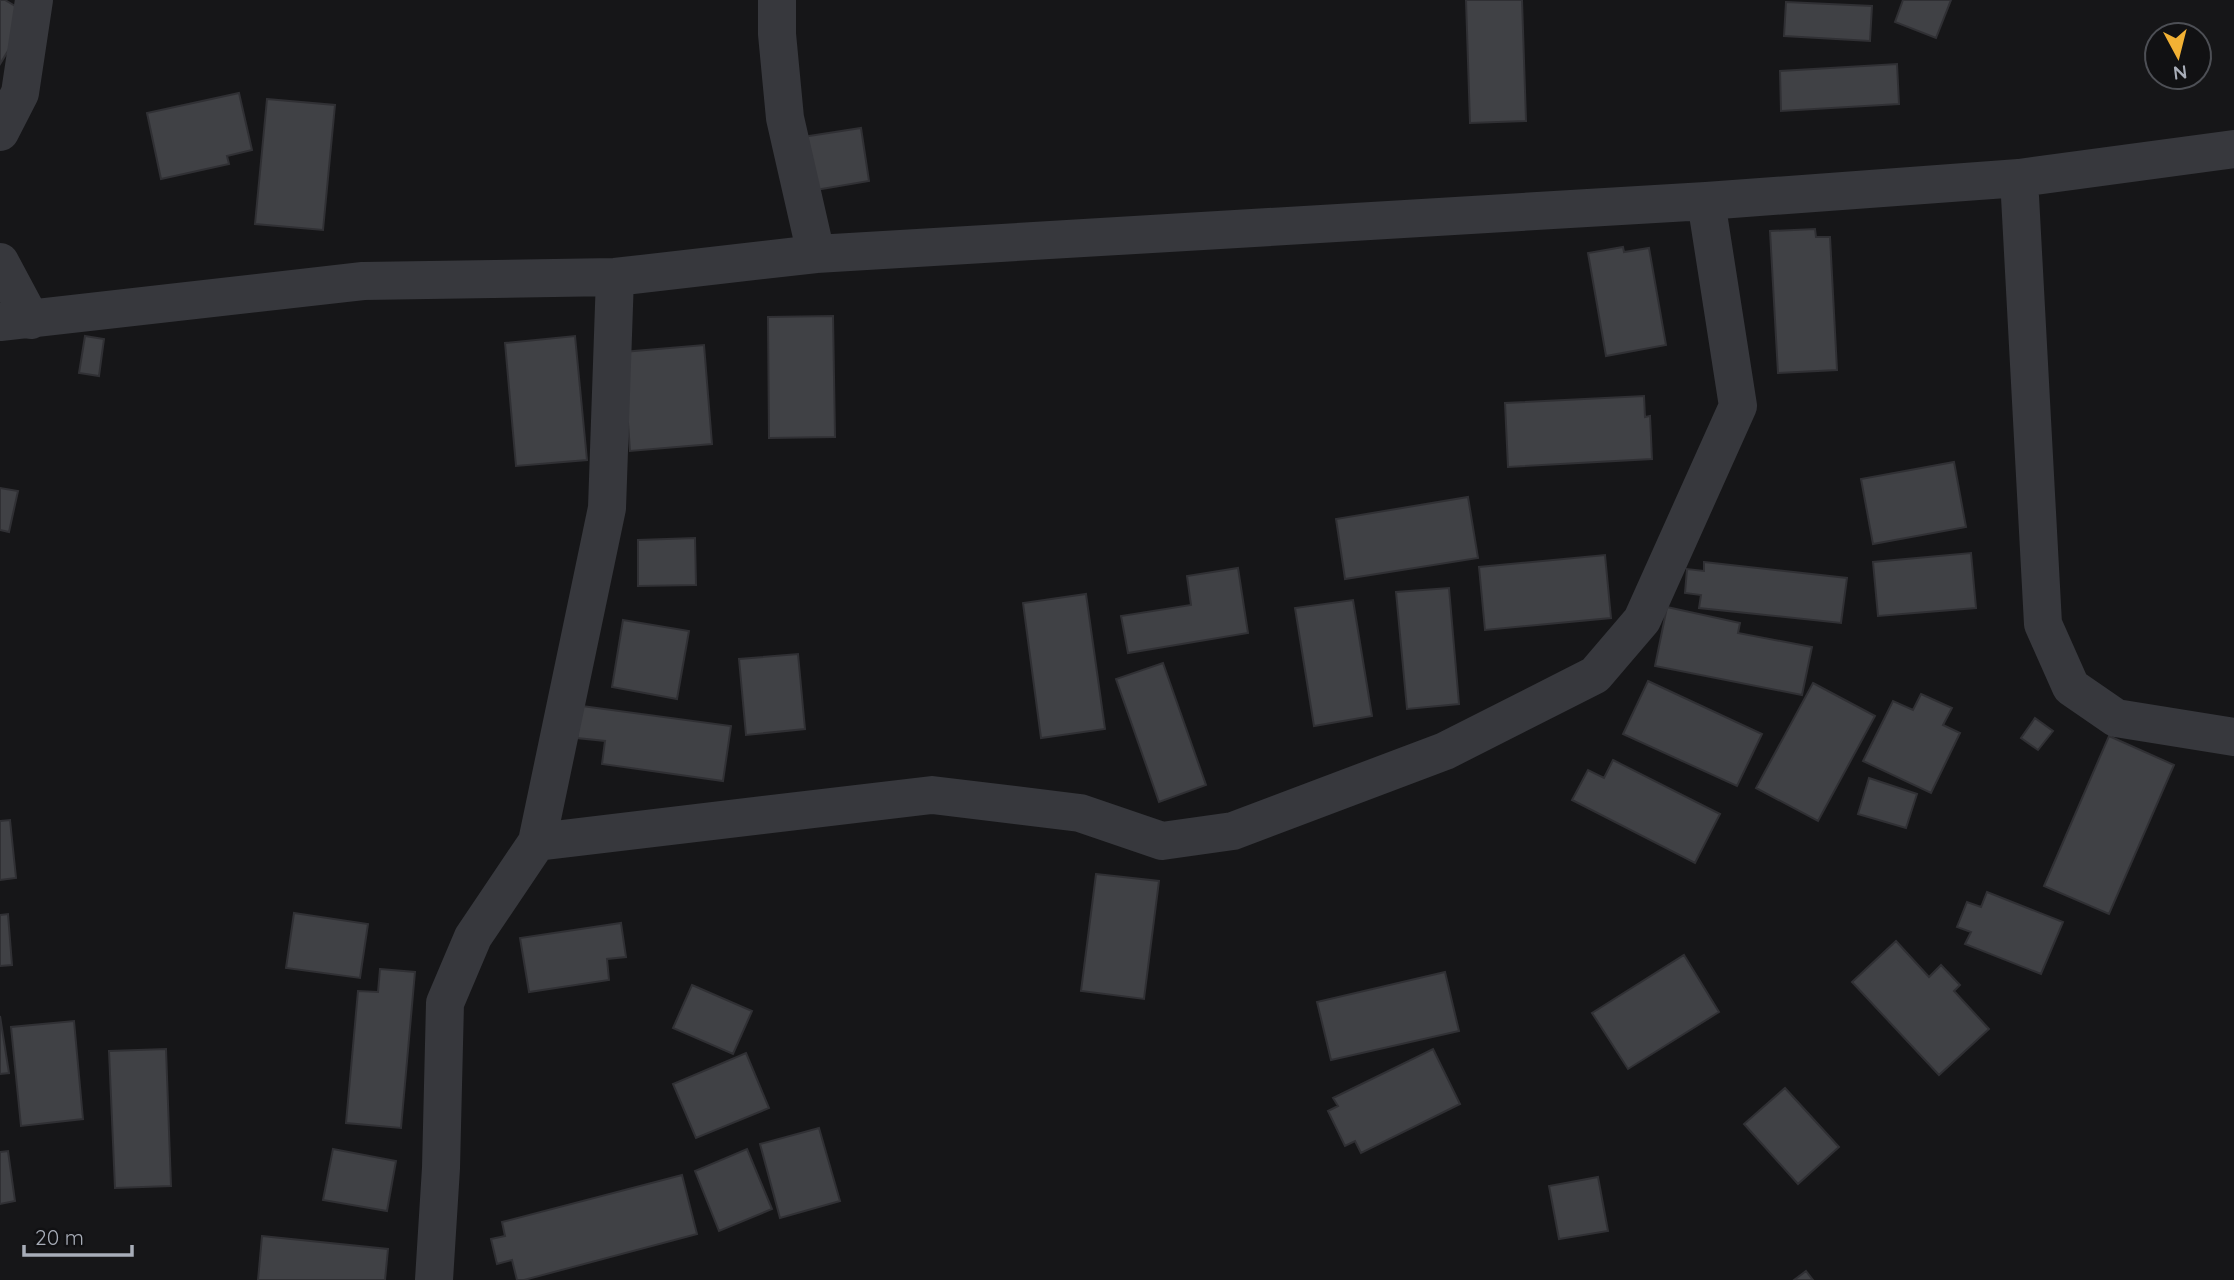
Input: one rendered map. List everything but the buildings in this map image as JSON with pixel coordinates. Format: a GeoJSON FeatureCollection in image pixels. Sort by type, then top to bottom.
{"type":"FeatureCollection","features":[{"type":"Feature","properties":{"kind":"street"},"geometry":{"type":"LineString","coordinates":[[0,132],[20,93],[34,0]]}},
{"type":"Feature","properties":{"kind":"street"},"geometry":{"type":"LineString","coordinates":[[777,0],[777,34],[786,118],[816,254]]}},
{"type":"Feature","properties":{"kind":"street"},"geometry":{"type":"LineString","coordinates":[[0,262],[15,321],[363,281],[615,277],[816,254],[1706,201],[2019,178],[2234,149]]}},
{"type":"Feature","properties":{"kind":"street"},"geometry":{"type":"LineString","coordinates":[[2019,178],[2043,624],[2071,687],[2116,718],[2234,737]]}},
{"type":"Feature","properties":{"kind":"street"},"geometry":{"type":"LineString","coordinates":[[537,842],[932,795],[1080,813],[1162,841],[1233,831],[1445,751],[1595,675],[1643,620],[1738,406],[1706,201]]}},
{"type":"Feature","properties":{"kind":"street"},"geometry":{"type":"LineString","coordinates":[[434,1280],[441,1168],[445,1003],[473,937],[537,842],[607,508],[615,277]]}}]}
